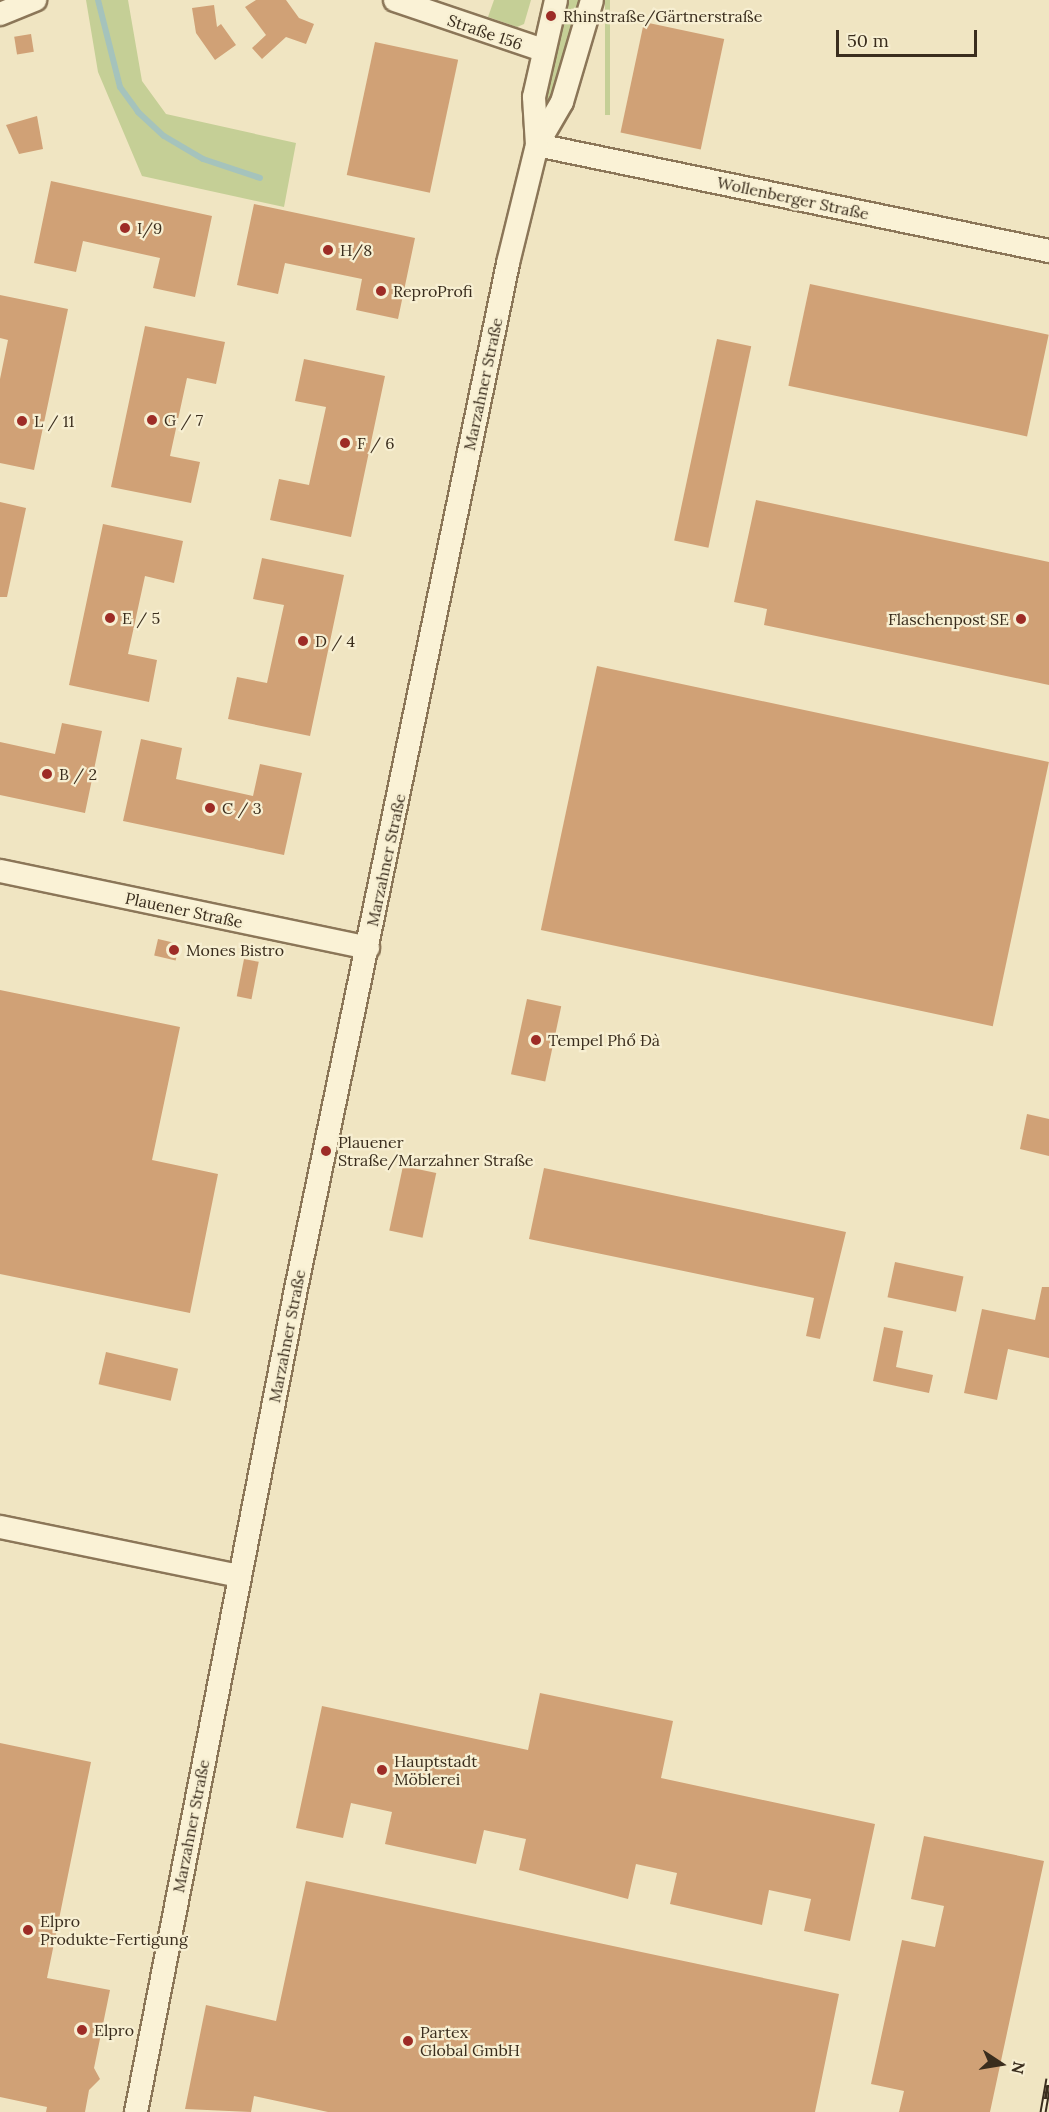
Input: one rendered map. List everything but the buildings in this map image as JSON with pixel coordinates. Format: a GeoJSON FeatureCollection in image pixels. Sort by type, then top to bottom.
{"type":"FeatureCollection","features":[{"type":"Feature","properties":{"kind":"street"},"geometry":{"type":"LineString","coordinates":[[0,14],[35,0]]}},
{"type":"Feature","properties":{"kind":"street","name":"Straße 156"},"geometry":{"type":"LineString","coordinates":[[395,0],[543,50]]}},
{"type":"Feature","properties":{"kind":"street","name":"Marzahner Straße"},"geometry":{"type":"LineString","coordinates":[[537,145],[534,97],[556,0]]}},
{"type":"Feature","properties":{"kind":"street","name":"Marzahner Straße"},"geometry":{"type":"LineString","coordinates":[[136,2112],[238,1576],[509,256],[537,145],[562,102],[592,0]]}},
{"type":"Feature","properties":{"kind":"street","name":"Wollenberger Straße"},"geometry":{"type":"LineString","coordinates":[[537,145],[1049,251]]}},
{"type":"Feature","properties":{"kind":"street","name":"Plauener Straße"},"geometry":{"type":"LineString","coordinates":[[0,871],[368,948]]}},
{"type":"Feature","properties":{"kind":"street"},"geometry":{"type":"LineString","coordinates":[[0,1527],[238,1576]]}},
{"type":"Feature","properties":{"kind":"green space"},"geometry":{"type":"Polygon","coordinates":[[[86,0],[128,0],[142,81],[166,114],[296,143],[284,207],[142,176],[98,72],[86,0]]]}},
{"type":"Feature","properties":{"kind":"green space"},"geometry":{"type":"Polygon","coordinates":[[[494,0],[531,0],[524,24],[517,27],[488,17],[494,0]]]}},
{"type":"Feature","properties":{"kind":"green space"},"geometry":{"type":"Polygon","coordinates":[[[567,0],[586,0],[554,103],[544,100],[567,0]]]}},
{"type":"Feature","properties":{"kind":"green space"},"geometry":{"type":"Polygon","coordinates":[[[605,0],[610,0],[610,115],[605,115],[605,0]]]}},
{"type":"Feature","properties":{"kind":"waterway"},"geometry":{"type":"LineString","coordinates":[[98,0],[120,87],[138,112],[164,136],[203,159],[260,178]]}},
{"type":"Feature","properties":{"kind":"railway"},"geometry":{"type":"LineString","coordinates":[[1043,2112],[1049,2079]]}},
{"type":"Feature","properties":{"kind":"place","name":"Rhinstraße/Gärtnerstraße"},"geometry":{"type":"Point","coordinates":[551,16]}},
{"type":"Feature","properties":{"kind":"place","name":"I/9"},"geometry":{"type":"Point","coordinates":[125,228]}},
{"type":"Feature","properties":{"kind":"place","name":"H/8"},"geometry":{"type":"Point","coordinates":[328,250]}},
{"type":"Feature","properties":{"kind":"place","name":"ReproProfi"},"geometry":{"type":"Point","coordinates":[381,291]}},
{"type":"Feature","properties":{"kind":"place","name":"G / 7"},"geometry":{"type":"Point","coordinates":[152,420]}},
{"type":"Feature","properties":{"kind":"place","name":"L / 11"},"geometry":{"type":"Point","coordinates":[22,421]}},
{"type":"Feature","properties":{"kind":"place","name":"F / 6"},"geometry":{"type":"Point","coordinates":[345,443]}},
{"type":"Feature","properties":{"kind":"place","name":"E / 5"},"geometry":{"type":"Point","coordinates":[110,618]}},
{"type":"Feature","properties":{"kind":"place","name":"Flaschenpost SE"},"geometry":{"type":"Point","coordinates":[1021,619]}},
{"type":"Feature","properties":{"kind":"place","name":"D / 4"},"geometry":{"type":"Point","coordinates":[303,641]}},
{"type":"Feature","properties":{"kind":"place","name":"B / 2"},"geometry":{"type":"Point","coordinates":[47,774]}},
{"type":"Feature","properties":{"kind":"place","name":"C / 3"},"geometry":{"type":"Point","coordinates":[210,808]}},
{"type":"Feature","properties":{"kind":"place","name":"Mones Bistro"},"geometry":{"type":"Point","coordinates":[174,950]}},
{"type":"Feature","properties":{"kind":"place","name":"Tempel Phổ Đà"},"geometry":{"type":"Point","coordinates":[536,1040]}},
{"type":"Feature","properties":{"kind":"place","name":"Plauener Straße/Marzahner Straße"},"geometry":{"type":"Point","coordinates":[326,1151]}},
{"type":"Feature","properties":{"kind":"place","name":"Hauptstadt Möblerei"},"geometry":{"type":"Point","coordinates":[382,1770]}},
{"type":"Feature","properties":{"kind":"place","name":"Elpro Produkte-Fertigung"},"geometry":{"type":"Point","coordinates":[28,1930]}},
{"type":"Feature","properties":{"kind":"place","name":"Elpro"},"geometry":{"type":"Point","coordinates":[82,2030]}},
{"type":"Feature","properties":{"kind":"place","name":"Partex Global GmbH"},"geometry":{"type":"Point","coordinates":[408,2041]}}]}
